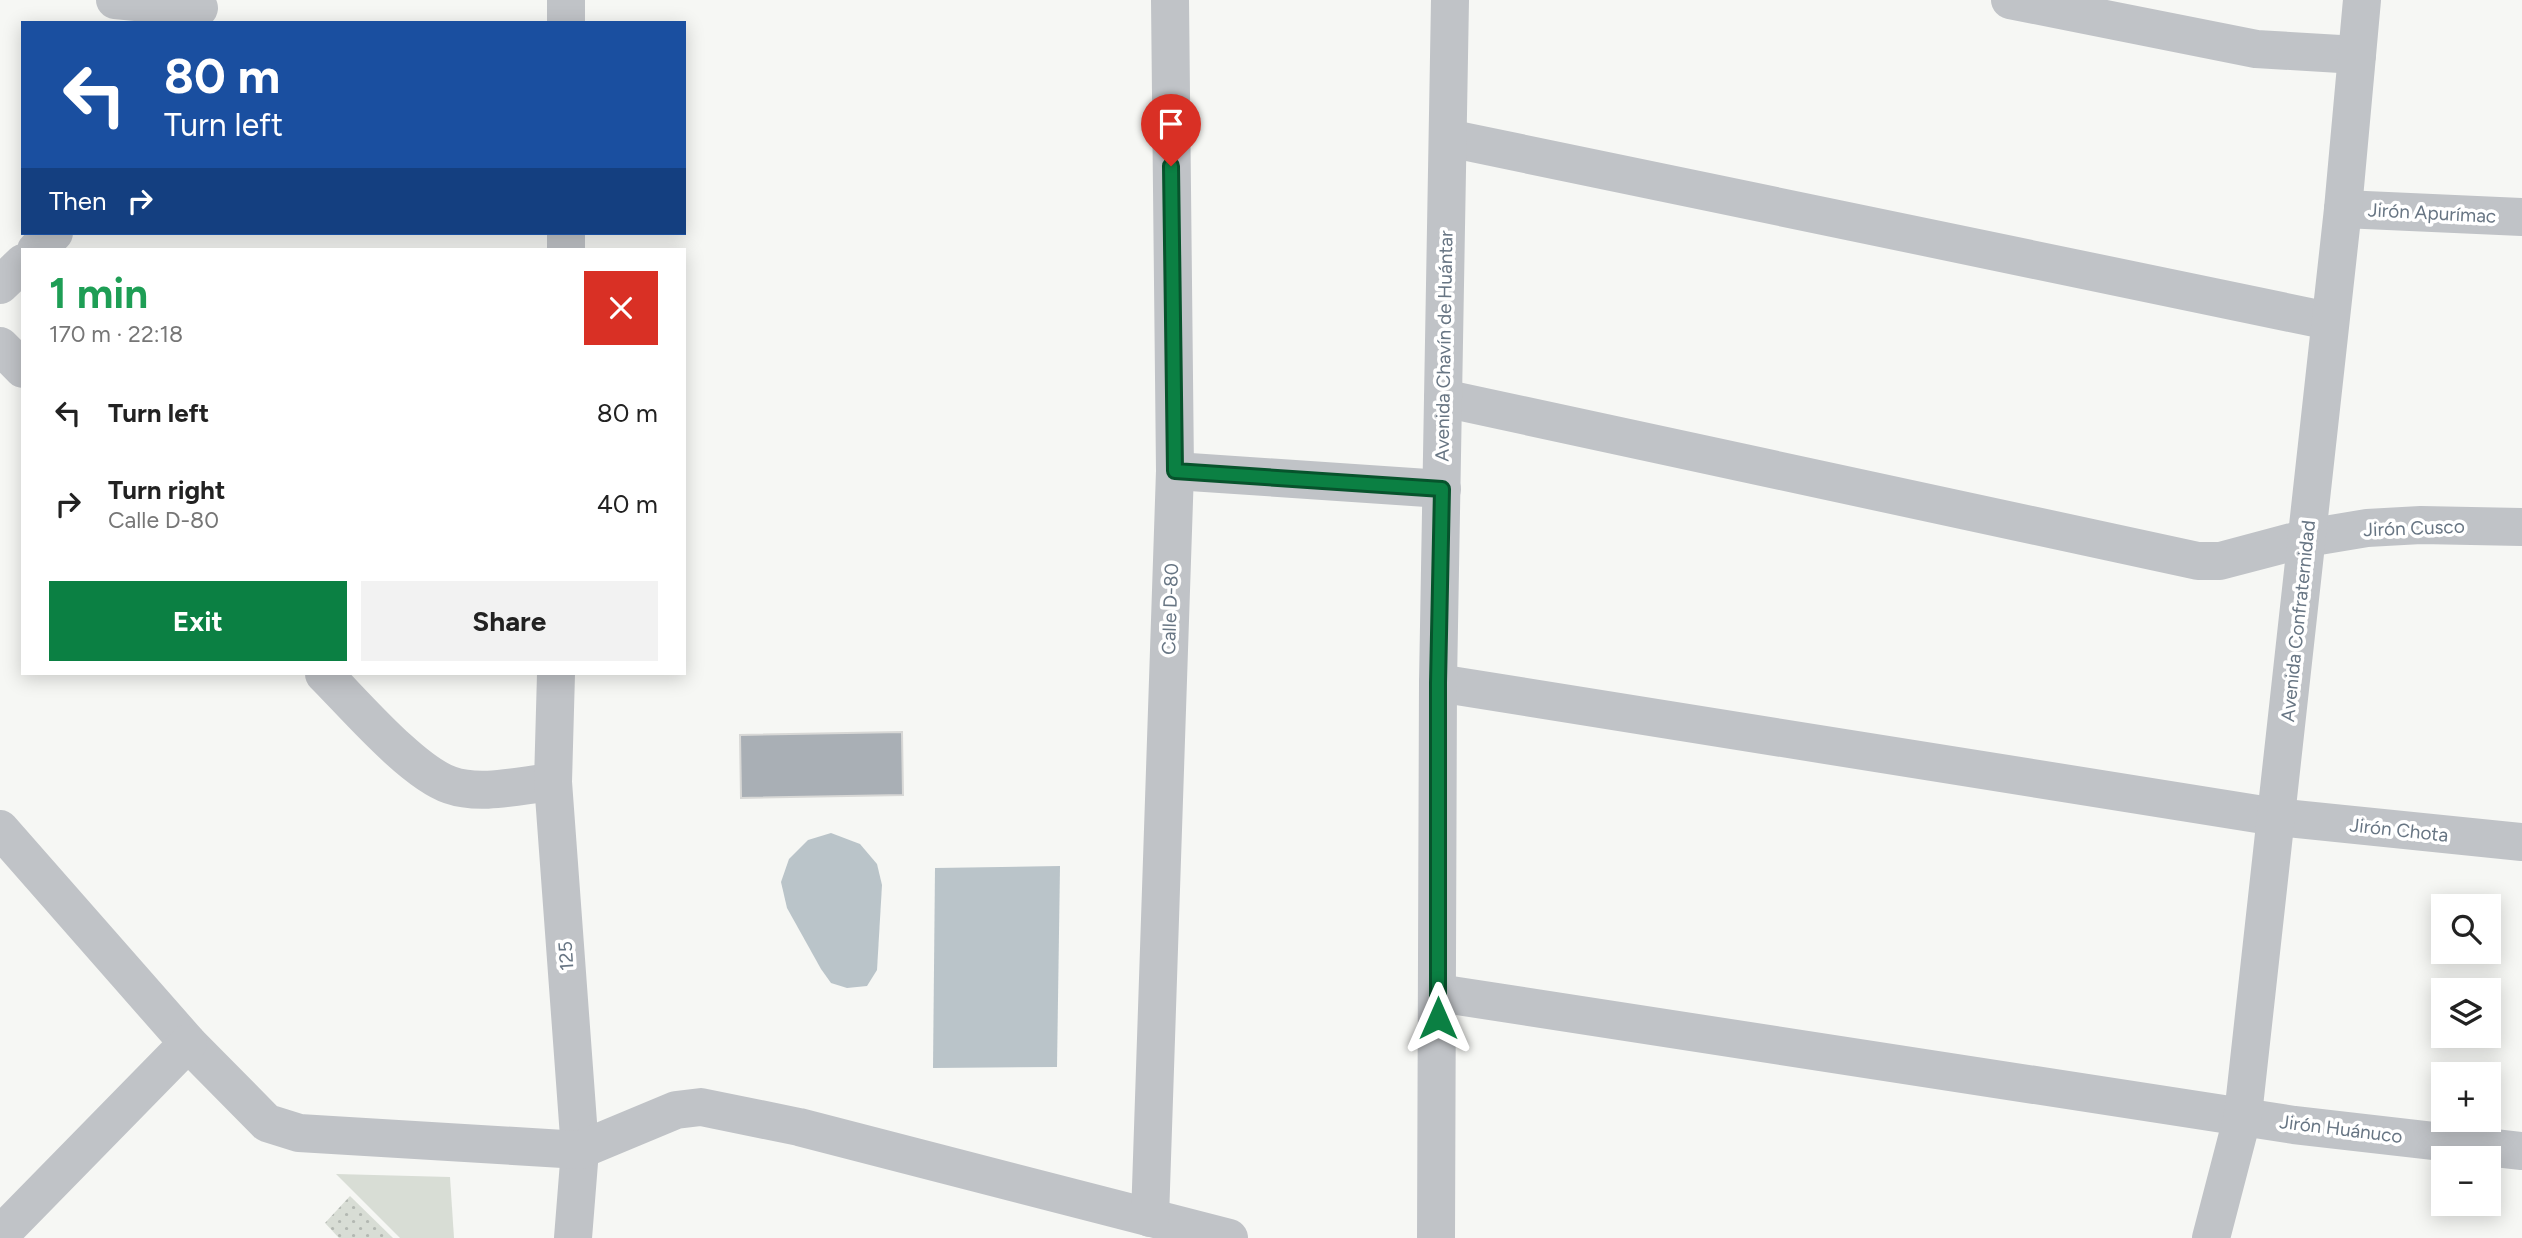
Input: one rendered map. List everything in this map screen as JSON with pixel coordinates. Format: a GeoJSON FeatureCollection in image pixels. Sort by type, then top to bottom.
{"type":"FeatureCollection","features":[{"type":"Feature","properties":{"kind":"street"},"geometry":{"type":"LineString","coordinates":[[115,0],[199,10]]}},
{"type":"Feature","properties":{"kind":"street"},"geometry":{"type":"LineString","coordinates":[[566,0],[566,21]]}},
{"type":"Feature","properties":{"kind":"street","name":"Calle D-80"},"geometry":{"type":"LineString","coordinates":[[1150,1218],[1175,471],[1170,0]]}},
{"type":"Feature","properties":{"kind":"street","name":"Avenida Chavín de Huántar"},"geometry":{"type":"LineString","coordinates":[[1436,1238],[1438,683],[1450,0]]}},
{"type":"Feature","properties":{"kind":"street"},"geometry":{"type":"LineString","coordinates":[[2010,0],[2256,49],[2357,55]]}},
{"type":"Feature","properties":{"kind":"street","name":"Avenida Confraternidad"},"geometry":{"type":"LineString","coordinates":[[2211,1238],[2243,1115],[2343,209],[2362,0]]}},
{"type":"Feature","properties":{"kind":"street"},"geometry":{"type":"LineString","coordinates":[[1448,138],[2329,321]]}},
{"type":"Feature","properties":{"kind":"street","name":"Jirón Apurímac"},"geometry":{"type":"LineString","coordinates":[[2343,209],[2522,217]]}},
{"type":"Feature","properties":{"kind":"street"},"geometry":{"type":"LineString","coordinates":[[38,248],[52,235]]}},
{"type":"Feature","properties":{"kind":"street"},"geometry":{"type":"LineString","coordinates":[[0,285],[21,265]]}},
{"type":"Feature","properties":{"kind":"street"},"geometry":{"type":"LineString","coordinates":[[0,346],[21,367]]}},
{"type":"Feature","properties":{"kind":"street","name":"Jirón Cusco"},"geometry":{"type":"LineString","coordinates":[[1443,398],[2199,561],[2220,561],[2307,538],[2367,528],[2421,525],[2522,527]]}},
{"type":"Feature","properties":{"kind":"street"},"geometry":{"type":"LineString","coordinates":[[1175,471],[1442,489]]}},
{"type":"Feature","properties":{"kind":"street"},"geometry":{"type":"LineString","coordinates":[[325,675],[426,773],[451,785],[478,789],[553,782]]}},
{"type":"Feature","properties":{"kind":"street","name":"125"},"geometry":{"type":"LineString","coordinates":[[556,675],[553,782],[580,1150],[573,1238]]}},
{"type":"Feature","properties":{"kind":"street","name":"Jirón Chota"},"geometry":{"type":"LineString","coordinates":[[1438,683],[2276,817],[2522,842]]}},
{"type":"Feature","properties":{"kind":"street"},"geometry":{"type":"LineString","coordinates":[[0,829],[188,1043],[267,1123],[299,1133],[580,1150],[676,1110],[701,1107],[799,1126],[1229,1238]]}},
{"type":"Feature","properties":{"kind":"street","name":"Jirón Huánuco"},"geometry":{"type":"LineString","coordinates":[[1438,993],[2243,1115],[2294,1125],[2522,1151]]}},
{"type":"Feature","properties":{"kind":"street"},"geometry":{"type":"LineString","coordinates":[[0,1235],[188,1043]]}},
{"type":"Feature","properties":{"kind":"shaded area"},"geometry":{"type":"Polygon","coordinates":[[[831,833],[860,844],[877,864],[882,885],[877,970],[867,986],[847,988],[831,983],[787,908],[781,882],[789,859],[808,840],[831,833]]]}},
{"type":"Feature","properties":{"kind":"shaded area"},"geometry":{"type":"Polygon","coordinates":[[[1060,866],[1057,1067],[933,1068],[935,868],[1060,866]]]}},
{"type":"Feature","properties":{"kind":"shaded area"},"geometry":{"type":"Polygon","coordinates":[[[336,1174],[450,1177],[454,1238],[400,1238],[336,1174]]]}},
{"type":"Feature","properties":{"kind":"shaded area"},"geometry":{"type":"Polygon","coordinates":[[[350,1196],[393,1238],[339,1238],[325,1223],[350,1196]]]}},
{"type":"Feature","properties":{"kind":"building"},"geometry":{"type":"Polygon","coordinates":[[[902,732],[903,795],[741,798],[740,735],[902,732]]]}},
{"type":"Feature","properties":{"kind":"route"},"geometry":{"type":"LineString","coordinates":[[1171,166],[1175,471],[1442,489],[1438,683],[1438,1018]]}}]}
